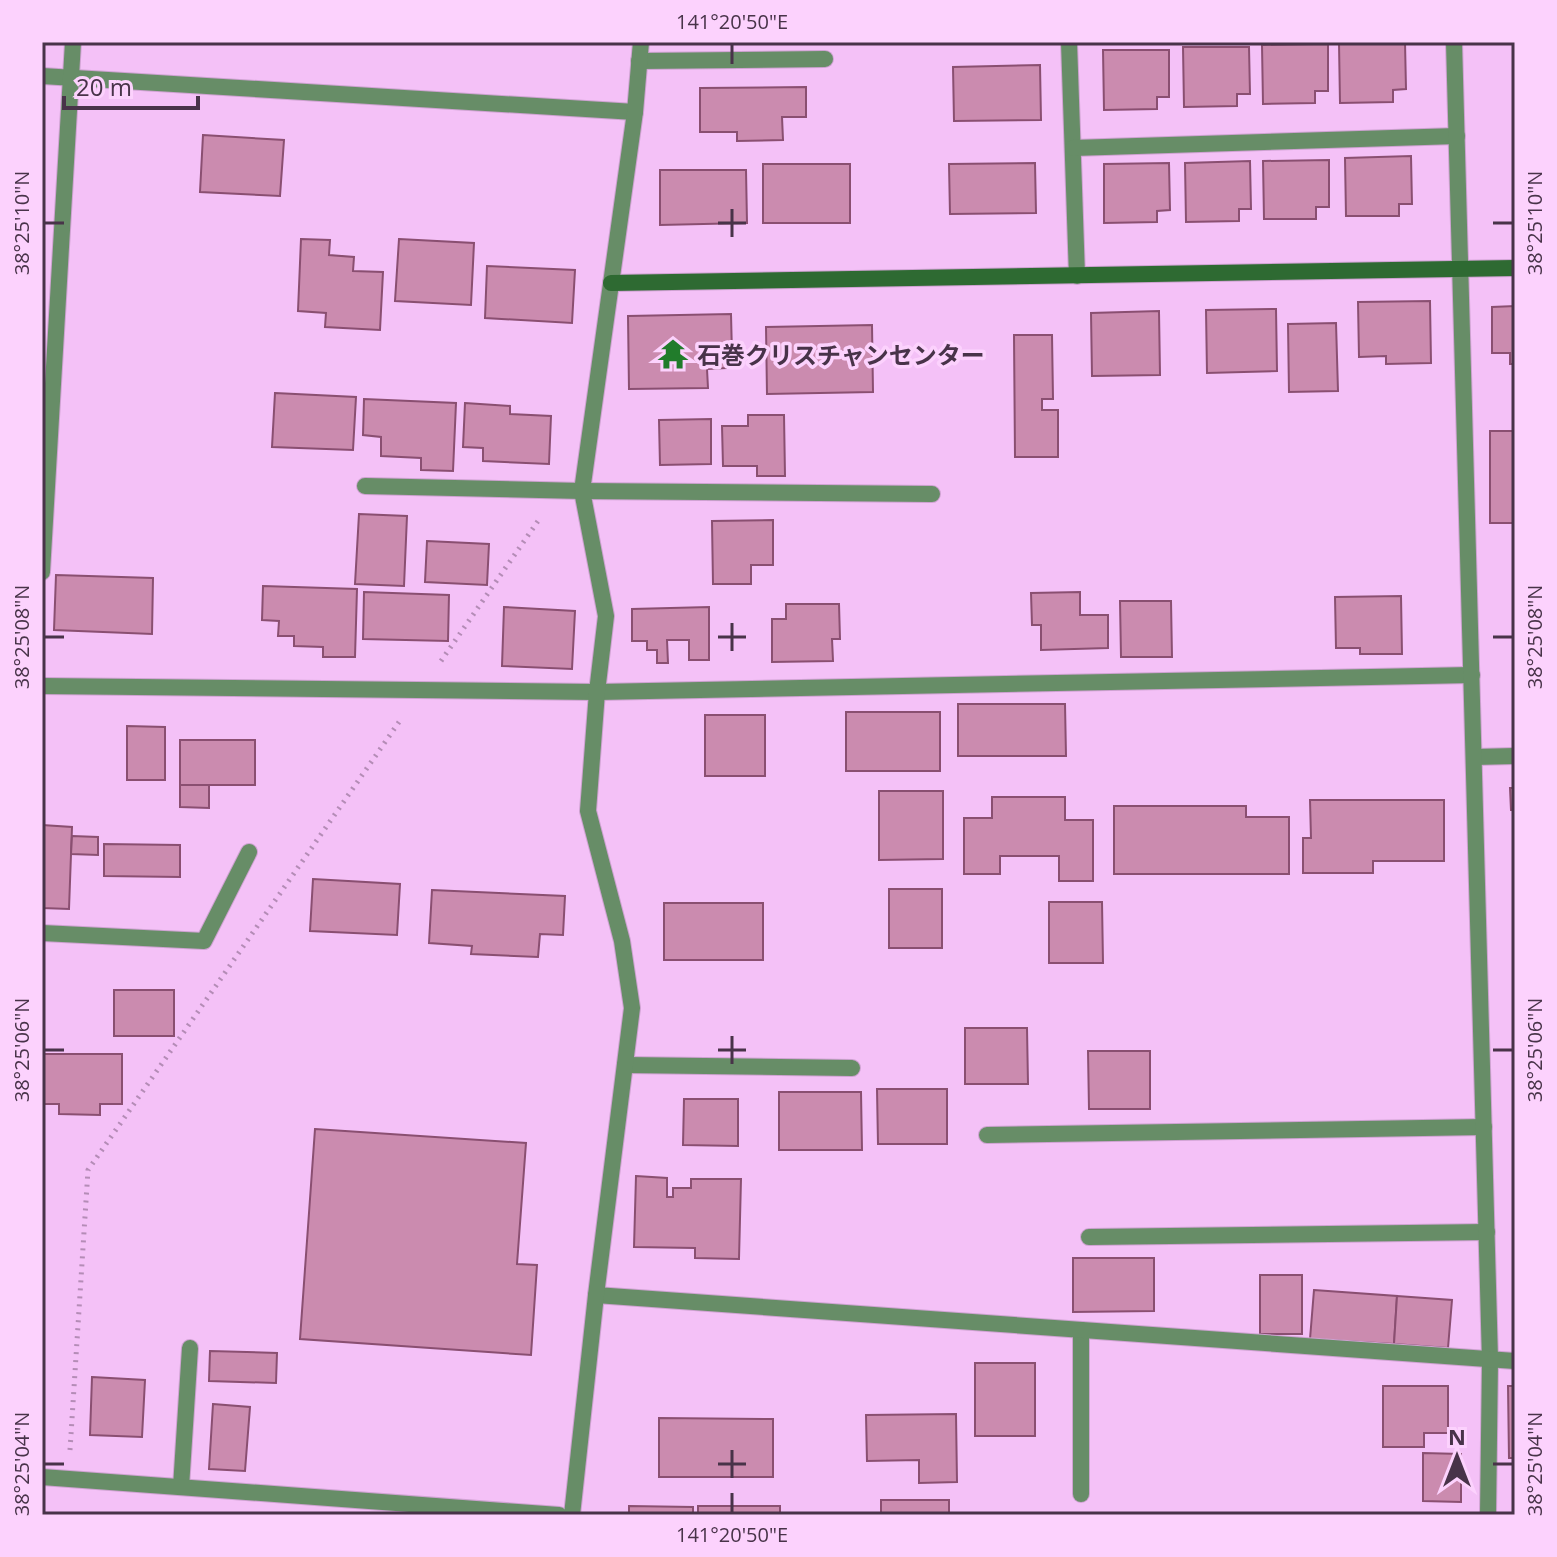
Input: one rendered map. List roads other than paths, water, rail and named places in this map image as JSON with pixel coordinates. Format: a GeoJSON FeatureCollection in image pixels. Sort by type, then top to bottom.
{"type":"FeatureCollection","features":[{"type":"Feature","properties":{"kind":"street"},"geometry":{"type":"LineString","coordinates":[[42,572],[46,456],[73,42]]}},
{"type":"Feature","properties":{"kind":"street"},"geometry":{"type":"LineString","coordinates":[[572,1515],[632,1008],[622,941],[588,811],[606,616],[582,491],[635,112],[641,42]]}},
{"type":"Feature","properties":{"kind":"street"},"geometry":{"type":"LineString","coordinates":[[1069,42],[1077,276]]}},
{"type":"Feature","properties":{"kind":"street"},"geometry":{"type":"LineString","coordinates":[[1454,42],[1490,1360],[1488,1515]]}},
{"type":"Feature","properties":{"kind":"street"},"geometry":{"type":"LineString","coordinates":[[639,61],[825,59]]}},
{"type":"Feature","properties":{"kind":"street"},"geometry":{"type":"LineString","coordinates":[[42,76],[635,112]]}},
{"type":"Feature","properties":{"kind":"street"},"geometry":{"type":"LineString","coordinates":[[1073,148],[1457,136]]}},
{"type":"Feature","properties":{"kind":"street"},"geometry":{"type":"LineString","coordinates":[[611,283],[1515,268]]}},
{"type":"Feature","properties":{"kind":"street"},"geometry":{"type":"LineString","coordinates":[[365,486],[932,494]]}},
{"type":"Feature","properties":{"kind":"street"},"geometry":{"type":"LineString","coordinates":[[42,686],[597,692],[1472,675]]}},
{"type":"Feature","properties":{"kind":"street"},"geometry":{"type":"LineString","coordinates":[[1474,757],[1515,756]]}},
{"type":"Feature","properties":{"kind":"street"},"geometry":{"type":"LineString","coordinates":[[42,933],[204,941],[249,852]]}},
{"type":"Feature","properties":{"kind":"street"},"geometry":{"type":"LineString","coordinates":[[625,1065],[852,1068]]}},
{"type":"Feature","properties":{"kind":"street"},"geometry":{"type":"LineString","coordinates":[[987,1135],[1484,1127]]}},
{"type":"Feature","properties":{"kind":"street"},"geometry":{"type":"LineString","coordinates":[[1089,1237],[1487,1232]]}},
{"type":"Feature","properties":{"kind":"street"},"geometry":{"type":"LineString","coordinates":[[596,1295],[1515,1361]]}},
{"type":"Feature","properties":{"kind":"street"},"geometry":{"type":"LineString","coordinates":[[1081,1330],[1081,1494]]}},
{"type":"Feature","properties":{"kind":"street"},"geometry":{"type":"LineString","coordinates":[[181,1487],[190,1348]]}},
{"type":"Feature","properties":{"kind":"street"},"geometry":{"type":"LineString","coordinates":[[42,1477],[559,1515]]}},
{"type":"Feature","properties":{"kind":"place","name":"石巻クリスチャンセンター"},"geometry":{"type":"Point","coordinates":[673,354]}}]}
